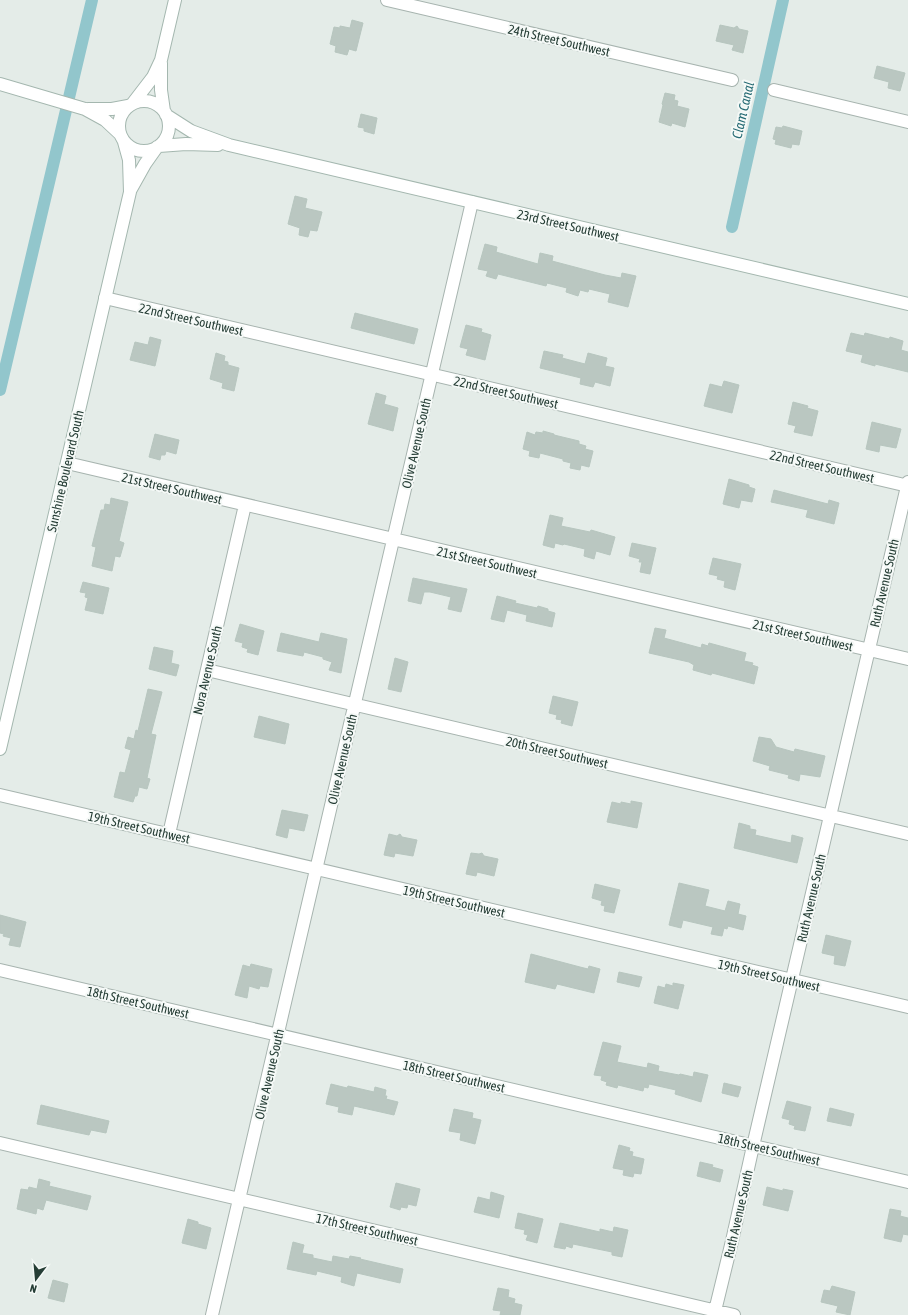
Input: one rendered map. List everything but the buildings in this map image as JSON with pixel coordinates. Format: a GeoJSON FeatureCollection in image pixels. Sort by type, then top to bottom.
{"type":"FeatureCollection","features":[{"type":"Feature","properties":{"kind":"street"},"geometry":{"type":"LineString","coordinates":[[122,138],[119,127],[120,119],[123,112],[153,77],[161,60],[175,0]]}},
{"type":"Feature","properties":{"kind":"street","name":"24th Street Southwest"},"geometry":{"type":"LineString","coordinates":[[387,0],[732,80]]}},
{"type":"Feature","properties":{"kind":"street"},"geometry":{"type":"LineString","coordinates":[[0,84],[83,108],[105,120],[130,146],[143,151],[158,146],[167,135],[168,122],[161,90],[161,60]]}},
{"type":"Feature","properties":{"kind":"street"},"geometry":{"type":"LineString","coordinates":[[774,90],[908,122]]}},
{"type":"Feature","properties":{"kind":"street"},"geometry":{"type":"LineString","coordinates":[[83,108],[112,109],[146,101],[153,102],[165,113]]}},
{"type":"Feature","properties":{"kind":"street","name":"23rd Street Southwest"},"geometry":{"type":"LineString","coordinates":[[165,113],[191,131],[229,145],[908,304]]}},
{"type":"Feature","properties":{"kind":"street","name":"Sunshine Boulevard South"},"geometry":{"type":"LineString","coordinates":[[122,138],[129,160],[130,192]]}},
{"type":"Feature","properties":{"kind":"street","name":"23rd Street Southwest"},"geometry":{"type":"LineString","coordinates":[[158,146],[186,144],[229,145]]}},
{"type":"Feature","properties":{"kind":"street","name":"Sunshine Boulevard South"},"geometry":{"type":"LineString","coordinates":[[0,749],[130,192],[145,164],[158,146]]}},
{"type":"Feature","properties":{"kind":"street","name":"Olive Avenue South"},"geometry":{"type":"LineString","coordinates":[[212,1315],[472,202]]}},
{"type":"Feature","properties":{"kind":"street","name":"22nd Street Southwest"},"geometry":{"type":"LineString","coordinates":[[105,298],[908,485]]}},
{"type":"Feature","properties":{"kind":"street","name":"21st Street Southwest"},"geometry":{"type":"LineString","coordinates":[[67,463],[908,659]]}},
{"type":"Feature","properties":{"kind":"street","name":"Ruth Avenue South"},"geometry":{"type":"LineString","coordinates":[[714,1313],[908,485]]}},
{"type":"Feature","properties":{"kind":"street","name":"Nora Avenue South"},"geometry":{"type":"LineString","coordinates":[[169,834],[245,505]]}},
{"type":"Feature","properties":{"kind":"street","name":"20th Street Southwest"},"geometry":{"type":"LineString","coordinates":[[206,670],[908,834]]}},
{"type":"Feature","properties":{"kind":"street","name":"19th Street Southwest"},"geometry":{"type":"LineString","coordinates":[[0,795],[908,1007]]}},
{"type":"Feature","properties":{"kind":"street","name":"18th Street Southwest"},"geometry":{"type":"LineString","coordinates":[[0,970],[908,1182]]}},
{"type":"Feature","properties":{"kind":"street","name":"17th Street Southwest"},"geometry":{"type":"LineString","coordinates":[[0,1143],[714,1313],[734,1315]]}},
{"type":"Feature","properties":{"kind":"waterway"},"geometry":{"type":"LineString","coordinates":[[0,390],[92,0]]}},
{"type":"Feature","properties":{"kind":"waterway","name":"Clam Canal"},"geometry":{"type":"LineString","coordinates":[[732,227],[783,0]]}}]}
